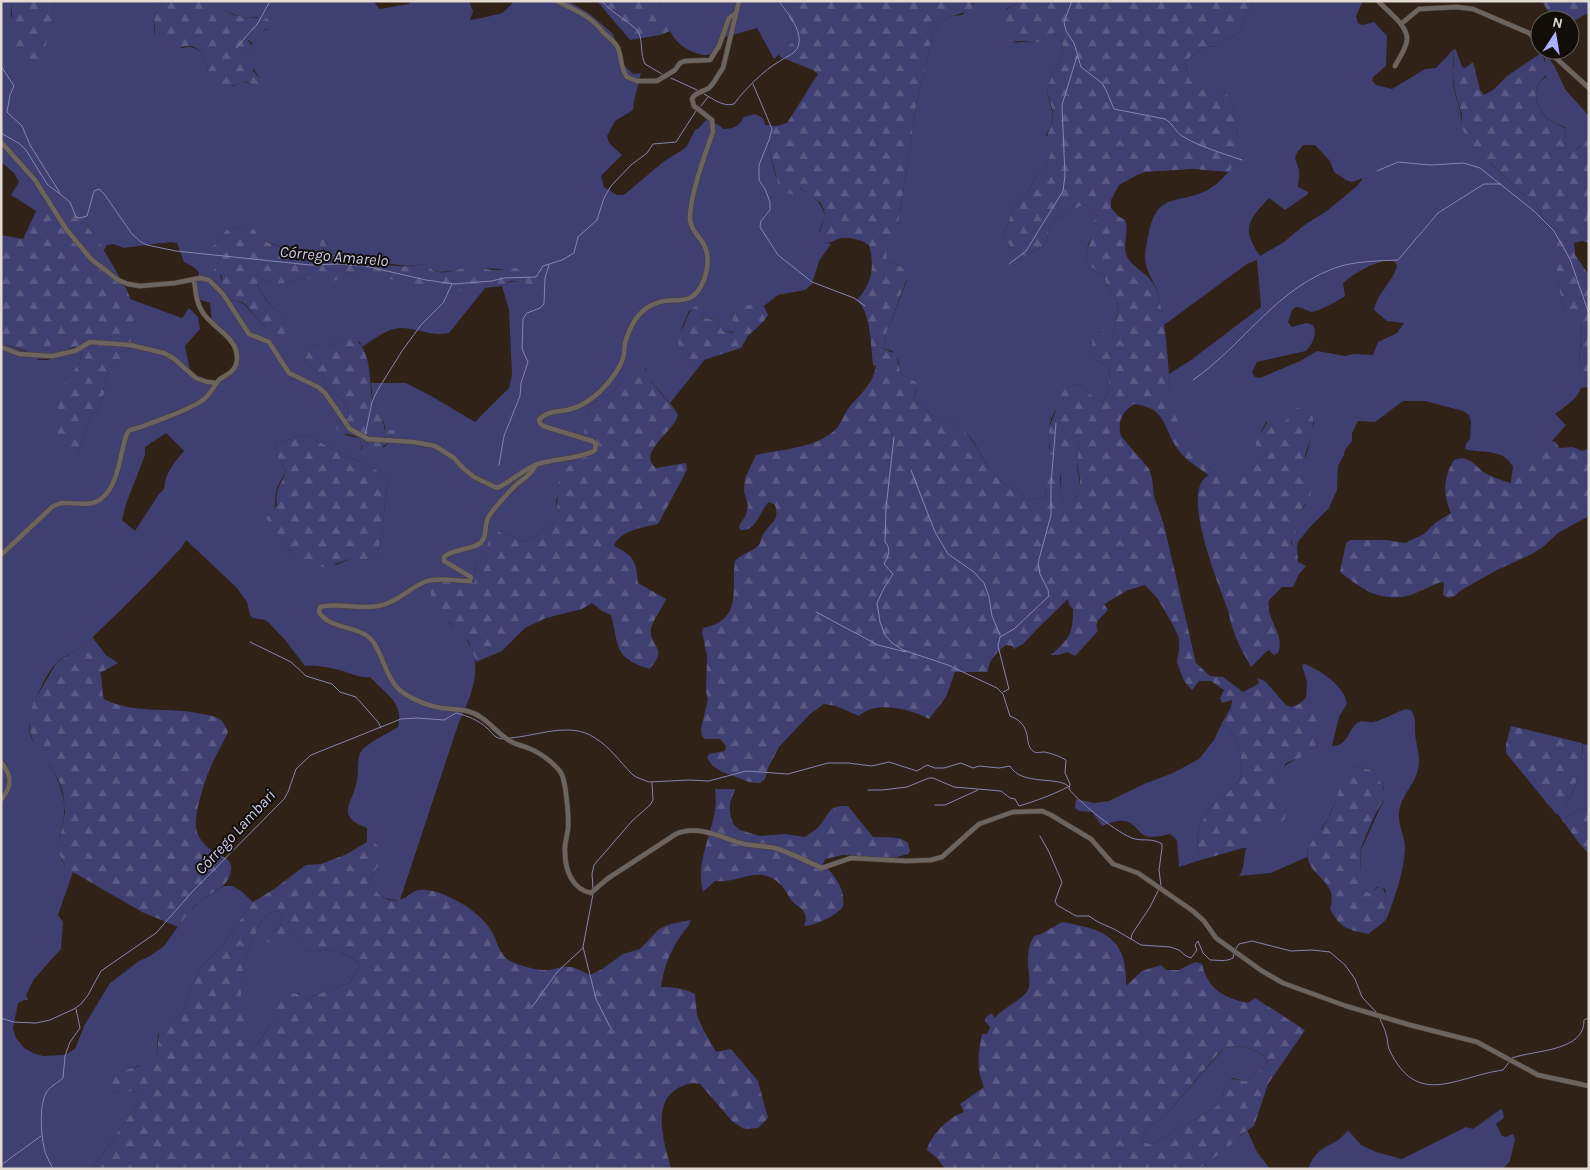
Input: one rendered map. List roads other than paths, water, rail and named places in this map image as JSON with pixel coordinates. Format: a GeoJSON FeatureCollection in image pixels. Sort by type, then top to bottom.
{"type":"FeatureCollection","features":[{"type":"Feature","properties":{"kind":"street"},"geometry":{"type":"LineString","coordinates":[[557,1],[598,24],[602,32],[611,38],[617,47],[621,65],[627,77],[638,81],[650,82],[664,78],[680,63],[710,60],[719,46],[728,18],[736,13]]}},
{"type":"Feature","properties":{"kind":"street"},"geometry":{"type":"LineString","coordinates":[[1,142],[34,180],[66,229],[91,259],[118,280],[140,286],[205,279],[214,284],[223,294],[249,334],[269,342],[289,373],[324,393],[350,429],[361,437],[376,440],[408,441],[435,446],[444,450],[474,477],[497,488],[536,465],[585,455],[595,450],[596,444],[592,441],[543,426],[539,420],[542,416],[579,406],[597,396],[622,362],[627,338],[640,314],[659,302],[690,299],[695,295],[703,281],[708,263],[707,252],[704,243],[692,230],[690,208],[713,132],[713,125],[712,120],[694,106],[692,99],[694,95],[711,86],[716,75],[723,68],[739,1]]}},
{"type":"Feature","properties":{"kind":"street"},"geometry":{"type":"LineString","coordinates":[[1378,1],[1401,24],[1406,34],[1407,40],[1404,49],[1395,66]]}},
{"type":"Feature","properties":{"kind":"street"},"geometry":{"type":"LineString","coordinates":[[1401,24],[1419,9],[1457,7],[1474,9],[1530,34]]}},
{"type":"Feature","properties":{"kind":"street"},"geometry":{"type":"LineString","coordinates":[[1558,60],[1589,88]]}},
{"type":"Feature","properties":{"kind":"street"},"geometry":{"type":"LineString","coordinates":[[1,555],[52,507],[60,503],[81,504],[101,500],[110,490],[116,479],[124,438],[129,430],[176,413],[197,403],[213,391],[217,383],[234,370],[237,362],[235,346],[224,333],[210,322],[202,311],[196,298],[194,280]]}},
{"type":"Feature","properties":{"kind":"street"},"geometry":{"type":"LineString","coordinates":[[1,347],[19,354],[52,356],[75,351],[90,342],[130,345],[164,353],[173,358],[196,378],[217,383]]}},
{"type":"Feature","properties":{"kind":"street"},"geometry":{"type":"LineString","coordinates":[[536,465],[532,473],[518,484],[494,509],[487,519],[483,540],[472,547],[448,553],[444,557],[444,561],[470,577],[470,580],[426,581],[389,603],[378,606],[328,605],[320,607],[319,612],[322,618],[329,622],[356,630],[373,641],[390,678],[404,694],[439,707],[468,711],[483,718],[513,743],[536,752],[561,771],[565,784],[568,828],[565,852],[566,861],[574,884],[580,889],[591,893],[595,892],[607,879],[684,830],[696,830],[746,844],[773,848],[800,857],[822,868],[851,858],[906,861],[931,860],[942,857],[979,824],[1013,812],[1042,811],[1051,814],[1091,839],[1113,864],[1138,874],[1193,911],[1204,921],[1216,938],[1262,971],[1283,983],[1346,1006],[1477,1042],[1538,1074],[1589,1086]]}},
{"type":"Feature","properties":{"kind":"street"},"geometry":{"type":"LineString","coordinates":[[1,762],[10,777],[10,787],[1,800]]}},
{"type":"Feature","properties":{"kind":"waterway"},"geometry":{"type":"LineString","coordinates":[[236,48],[258,23],[270,1]]}},
{"type":"Feature","properties":{"kind":"waterway"},"geometry":{"type":"LineString","coordinates":[[602,1],[637,30],[645,64],[662,74]]}},
{"type":"Feature","properties":{"kind":"waterway","name":"Córrego Amarelo"},"geometry":{"type":"LineString","coordinates":[[704,94],[722,103],[734,104],[761,75],[797,49],[799,43],[798,32],[779,1]]}},
{"type":"Feature","properties":{"kind":"waterway"},"geometry":{"type":"LineString","coordinates":[[1072,1],[1064,22],[1066,31],[1074,43],[1081,67],[1102,83],[1114,109],[1165,119],[1189,140],[1211,150],[1242,160]]}},
{"type":"Feature","properties":{"kind":"waterway"},"geometry":{"type":"LineString","coordinates":[[1009,264],[1026,251],[1063,191],[1065,176],[1062,105],[1077,56]]}},
{"type":"Feature","properties":{"kind":"waterway"},"geometry":{"type":"LineString","coordinates":[[1,66],[14,86],[10,95],[7,112],[22,126],[30,145],[60,193]]}},
{"type":"Feature","properties":{"kind":"waterway"},"geometry":{"type":"LineString","coordinates":[[671,78],[697,90]]}},
{"type":"Feature","properties":{"kind":"waterway"},"geometry":{"type":"LineString","coordinates":[[753,84],[772,129],[759,165],[759,180],[770,202],[770,210],[761,221],[760,227],[778,255],[812,282],[854,298],[865,306]]}},
{"type":"Feature","properties":{"kind":"waterway","name":"Córrego Amarelo"},"geometry":{"type":"LineString","coordinates":[[701,106],[708,97]]}},
{"type":"Feature","properties":{"kind":"waterway","name":"Córrego Amarelo"},"geometry":{"type":"LineString","coordinates":[[1,133],[20,144],[26,150],[47,184],[70,202],[76,217],[87,216],[94,191],[99,189],[132,234],[147,245],[176,251],[310,265],[338,264],[365,266],[426,280],[454,284],[492,281],[504,278],[536,277],[543,266],[562,260],[574,253],[578,237],[597,220],[604,198],[611,186],[631,165],[647,153],[653,144],[676,142],[696,111]]}},
{"type":"Feature","properties":{"kind":"waterway"},"geometry":{"type":"LineString","coordinates":[[1377,171],[1398,162],[1430,165],[1464,163],[1480,168],[1534,211],[1554,231],[1570,259],[1589,314]]}},
{"type":"Feature","properties":{"kind":"waterway"},"geometry":{"type":"LineString","coordinates":[[1193,380],[1298,287],[1319,275],[1348,264],[1398,260],[1438,213],[1484,184],[1500,184]]}},
{"type":"Feature","properties":{"kind":"waterway"},"geometry":{"type":"LineString","coordinates":[[499,465],[504,436],[520,396],[521,383],[528,362],[522,349],[523,319],[527,313],[540,308],[544,304],[545,278],[549,265]]}},
{"type":"Feature","properties":{"kind":"waterway"},"geometry":{"type":"LineString","coordinates":[[365,436],[372,402],[377,391],[421,325],[443,303],[452,284]]}},
{"type":"Feature","properties":{"kind":"waterway"},"geometry":{"type":"LineString","coordinates":[[1003,692],[1009,689],[998,646],[1000,637],[1014,629],[1049,596],[1040,574],[1038,563],[1051,515],[1051,484],[1056,423]]}},
{"type":"Feature","properties":{"kind":"waterway"},"geometry":{"type":"LineString","coordinates":[[894,437],[886,508],[885,542],[889,553],[884,564],[893,574],[877,603],[880,622],[885,635],[892,643],[903,650],[948,665],[997,688],[1003,694],[1010,716],[1022,724],[1025,729],[1030,748],[1037,753],[1050,753],[1066,760],[1065,773],[1070,784],[1069,789],[1081,802],[1110,825],[1128,836],[1162,844],[1159,870],[1161,886]]}},
{"type":"Feature","properties":{"kind":"waterway"},"geometry":{"type":"LineString","coordinates":[[911,470],[935,532],[948,554],[974,572],[984,583],[989,597],[992,616],[1000,635]]}},
{"type":"Feature","properties":{"kind":"waterway"},"geometry":{"type":"LineString","coordinates":[[816,612],[878,645],[906,652]]}},
{"type":"Feature","properties":{"kind":"waterway"},"geometry":{"type":"LineString","coordinates":[[250,642],[291,662],[306,676],[332,684],[340,692],[356,697],[381,728]]}},
{"type":"Feature","properties":{"kind":"waterway","name":"Córrego Lambari"},"geometry":{"type":"LineString","coordinates":[[1,1018],[13,1022],[36,1023],[50,1020],[81,1004],[101,971],[156,933],[192,892],[284,799],[296,769],[311,755],[401,719],[444,720],[456,713],[469,717],[487,728],[496,737],[504,739]]}},
{"type":"Feature","properties":{"kind":"waterway","name":"Córrego Lambari"},"geometry":{"type":"LineString","coordinates":[[510,738],[565,730],[586,733],[605,746],[632,774],[649,782],[709,781],[746,771],[788,774],[828,763],[872,766],[889,762],[917,771],[927,765],[935,768],[944,768],[961,763],[973,768],[979,766],[999,768],[1010,766],[1023,776],[1058,782],[1069,787]]}},
{"type":"Feature","properties":{"kind":"waterway"},"geometry":{"type":"LineString","coordinates":[[868,790],[907,787],[933,778],[954,787],[1001,791],[1010,798],[1015,799],[1019,806],[1068,787]]}},
{"type":"Feature","properties":{"kind":"waterway"},"geometry":{"type":"LineString","coordinates":[[593,888],[592,874],[594,865],[632,821],[650,805],[653,800],[652,783]]}},
{"type":"Feature","properties":{"kind":"waterway"},"geometry":{"type":"LineString","coordinates":[[935,805],[945,805],[978,790]]}},
{"type":"Feature","properties":{"kind":"waterway"},"geometry":{"type":"LineString","coordinates":[[1040,836],[1062,882],[1055,901],[1057,905],[1076,916],[1089,916],[1141,945],[1170,947],[1179,950],[1191,958],[1197,950],[1195,945],[1198,941],[1203,953],[1210,960],[1230,959],[1233,958],[1234,953]]}},
{"type":"Feature","properties":{"kind":"waterway"},"geometry":{"type":"LineString","coordinates":[[1131,939],[1132,934],[1150,907],[1159,889]]}},
{"type":"Feature","properties":{"kind":"waterway"},"geometry":{"type":"LineString","coordinates":[[593,894],[583,947],[596,999],[610,1027]]}},
{"type":"Feature","properties":{"kind":"waterway","name":"Córrego Lambari"},"geometry":{"type":"LineString","coordinates":[[1235,950],[1239,944],[1252,941],[1291,951],[1312,950],[1330,952],[1345,965],[1355,979],[1362,997],[1377,1013]]}},
{"type":"Feature","properties":{"kind":"waterway"},"geometry":{"type":"LineString","coordinates":[[532,1007],[558,971],[583,948]]}},
{"type":"Feature","properties":{"kind":"waterway"},"geometry":{"type":"LineString","coordinates":[[53,1169],[45,1153],[41,1127],[42,1105],[46,1093],[63,1078],[65,1056],[70,1042],[80,1028],[76,1009]]}},
{"type":"Feature","properties":{"kind":"waterway","name":"Córrego Lambari"},"geometry":{"type":"LineString","coordinates":[[1512,1058],[1567,1044],[1576,1038],[1582,1030],[1584,1020],[1589,1018]]}},
{"type":"Feature","properties":{"kind":"waterway","name":"Córrego Lambari"},"geometry":{"type":"LineString","coordinates":[[1380,1019],[1386,1032],[1389,1049],[1400,1067],[1412,1079],[1424,1084],[1438,1085],[1503,1070],[1510,1061]]}},
{"type":"Feature","properties":{"kind":"waterway"},"geometry":{"type":"LineString","coordinates":[[1,1165],[41,1136]]}}]}
